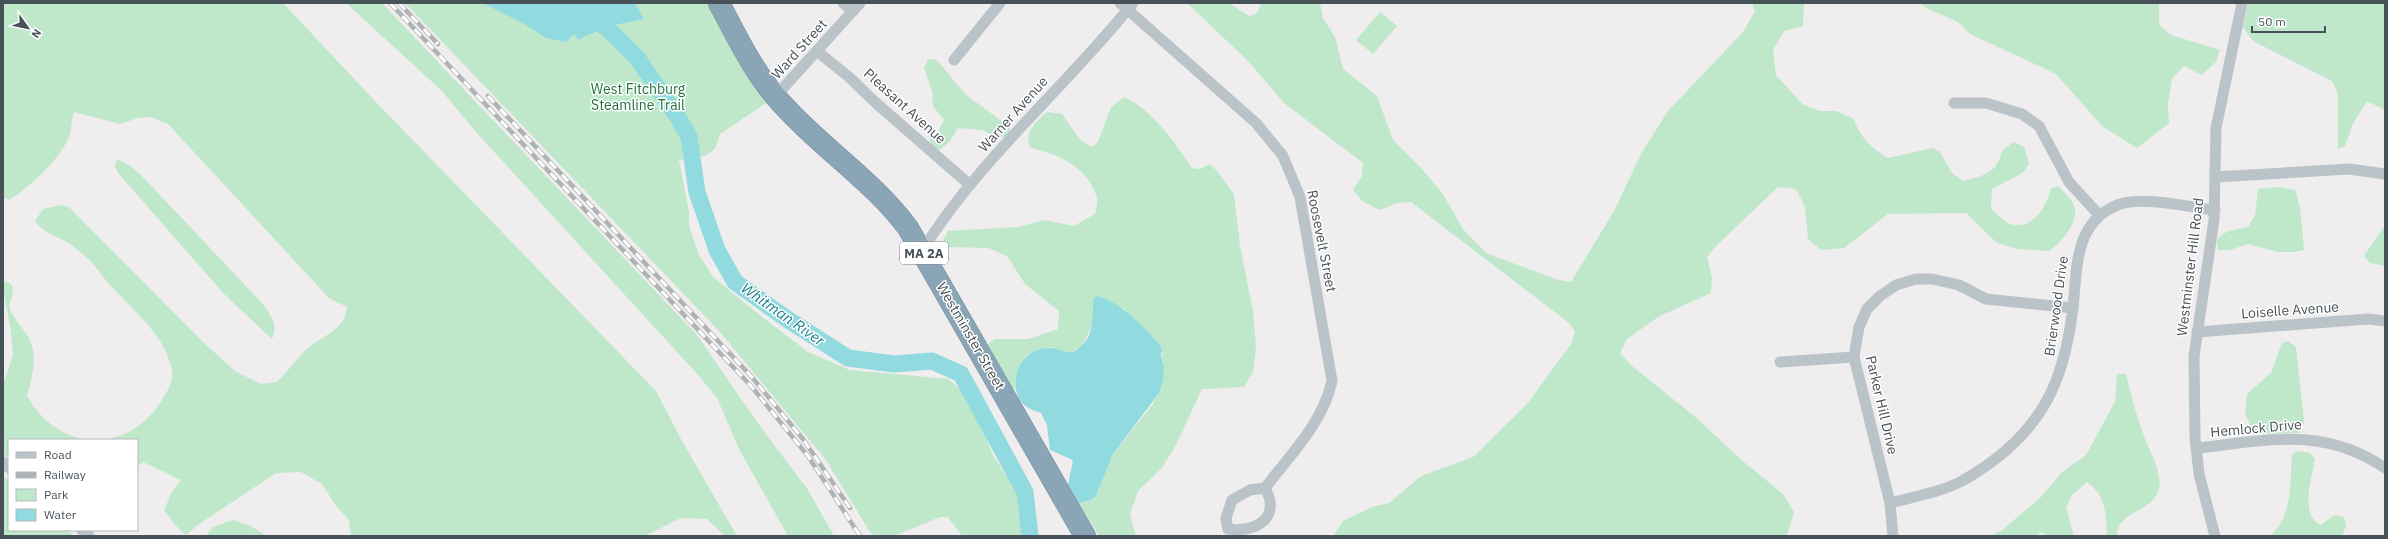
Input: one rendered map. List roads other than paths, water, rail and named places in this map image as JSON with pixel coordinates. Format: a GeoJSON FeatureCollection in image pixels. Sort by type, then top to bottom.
{"type":"FeatureCollection","features":[{"type":"Feature","properties":{"kind":"highway","name":"Westminster Street"},"geometry":{"type":"LineString","coordinates":[[719,3],[753,64],[776,97],[795,118],[890,205],[922,251],[1085,536]]}},
{"type":"Feature","properties":{"kind":"street"},"geometry":{"type":"LineString","coordinates":[[843,3],[856,7]]}},
{"type":"Feature","properties":{"kind":"street"},"geometry":{"type":"LineString","coordinates":[[954,60],[1000,3]]}},
{"type":"Feature","properties":{"kind":"street","name":"Westminster Hill Road"},"geometry":{"type":"LineString","coordinates":[[2215,536],[2199,474],[2193,401],[2197,332],[2214,210],[2216,128],[2242,3]]}},
{"type":"Feature","properties":{"kind":"street","name":"Warner Avenue"},"geometry":{"type":"LineString","coordinates":[[922,251],[943,217],[1127,5]]}},
{"type":"Feature","properties":{"kind":"street","name":"Roosevelt Street"},"geometry":{"type":"LineString","coordinates":[[1127,5],[1256,123],[1283,156],[1300,197],[1332,381],[1328,399],[1322,414],[1265,488]]}},
{"type":"Feature","properties":{"kind":"street","name":"Ward Street"},"geometry":{"type":"LineString","coordinates":[[776,97],[818,52],[856,7]]}},
{"type":"Feature","properties":{"kind":"street","name":"Pleasant Avenue"},"geometry":{"type":"LineString","coordinates":[[818,52],[849,76],[876,103],[970,185]]}},
{"type":"Feature","properties":{"kind":"street"},"geometry":{"type":"LineString","coordinates":[[1954,104],[1986,103],[2022,114],[2039,126],[2069,182],[2099,215]]}},
{"type":"Feature","properties":{"kind":"street"},"geometry":{"type":"LineString","coordinates":[[2215,176],[2349,169],[2385,174]]}},
{"type":"Feature","properties":{"kind":"street","name":"Brierwood Drive"},"geometry":{"type":"LineString","coordinates":[[1890,503],[1960,482],[1997,458],[2020,437],[2037,416],[2056,382],[2065,356],[2073,308],[2079,247],[2088,229],[2099,215],[2114,206],[2132,200],[2214,210]]}},
{"type":"Feature","properties":{"kind":"street","name":"Parker Hill Drive"},"geometry":{"type":"LineString","coordinates":[[1893,536],[1890,503],[1854,357],[1859,327],[1867,309],[1880,296],[1896,285],[1916,279],[1945,281],[1958,285],[1986,299],[2073,308]]}},
{"type":"Feature","properties":{"kind":"street","name":"Loiselle Avenue"},"geometry":{"type":"LineString","coordinates":[[2197,332],[2368,319],[2385,320]]}},
{"type":"Feature","properties":{"kind":"street"},"geometry":{"type":"LineString","coordinates":[[1780,362],[1854,357]]}},
{"type":"Feature","properties":{"kind":"street","name":"Hemlock Drive"},"geometry":{"type":"LineString","coordinates":[[2196,448],[2295,438],[2312,439],[2360,454],[2385,468]]}},
{"type":"Feature","properties":{"kind":"street"},"geometry":{"type":"LineString","coordinates":[[1265,488],[1270,496],[1271,505],[1265,518],[1256,527],[1246,531],[1224,532],[1226,518],[1232,500],[1250,490],[1265,488]]}},
{"type":"Feature","properties":{"kind":"water"},"geometry":{"type":"Polygon","coordinates":[[[482,3],[635,3],[644,19],[606,27],[578,40],[574,34],[566,42],[546,38],[524,24],[482,3]]]}},
{"type":"Feature","properties":{"kind":"water"},"geometry":{"type":"Polygon","coordinates":[[[1098,296],[1116,304],[1132,316],[1159,344],[1162,349],[1161,355],[1164,368],[1163,381],[1159,393],[1113,454],[1096,496],[1091,500],[1079,503],[1068,485],[1073,460],[1050,450],[1047,425],[1041,413],[1027,407],[1022,402],[1018,396],[1016,379],[1021,363],[1034,352],[1042,349],[1055,348],[1065,352],[1072,352],[1086,341],[1091,330],[1094,298],[1098,296]]]}},
{"type":"Feature","properties":{"kind":"waterway","name":"Whitman River"},"geometry":{"type":"LineString","coordinates":[[564,3],[606,27],[638,59],[679,119],[689,137],[697,192],[717,250],[735,282],[787,319],[848,358],[894,364],[932,361],[961,374],[1025,492],[1030,536]]}},
{"type":"Feature","properties":{"kind":"railway"},"geometry":{"type":"LineString","coordinates":[[390,3],[751,386],[808,456],[860,536]]}},
{"type":"Feature","properties":{"kind":"railway"},"geometry":{"type":"LineString","coordinates":[[399,3],[438,44]]}},
{"type":"Feature","properties":{"kind":"railway"},"geometry":{"type":"LineString","coordinates":[[488,96],[751,376],[803,439],[850,508]]}},
{"type":"Feature","properties":{"kind":"park label","name":"West Fitchburg Steamline Trail"},"geometry":{"type":"Point","coordinates":[638,98]}}]}
